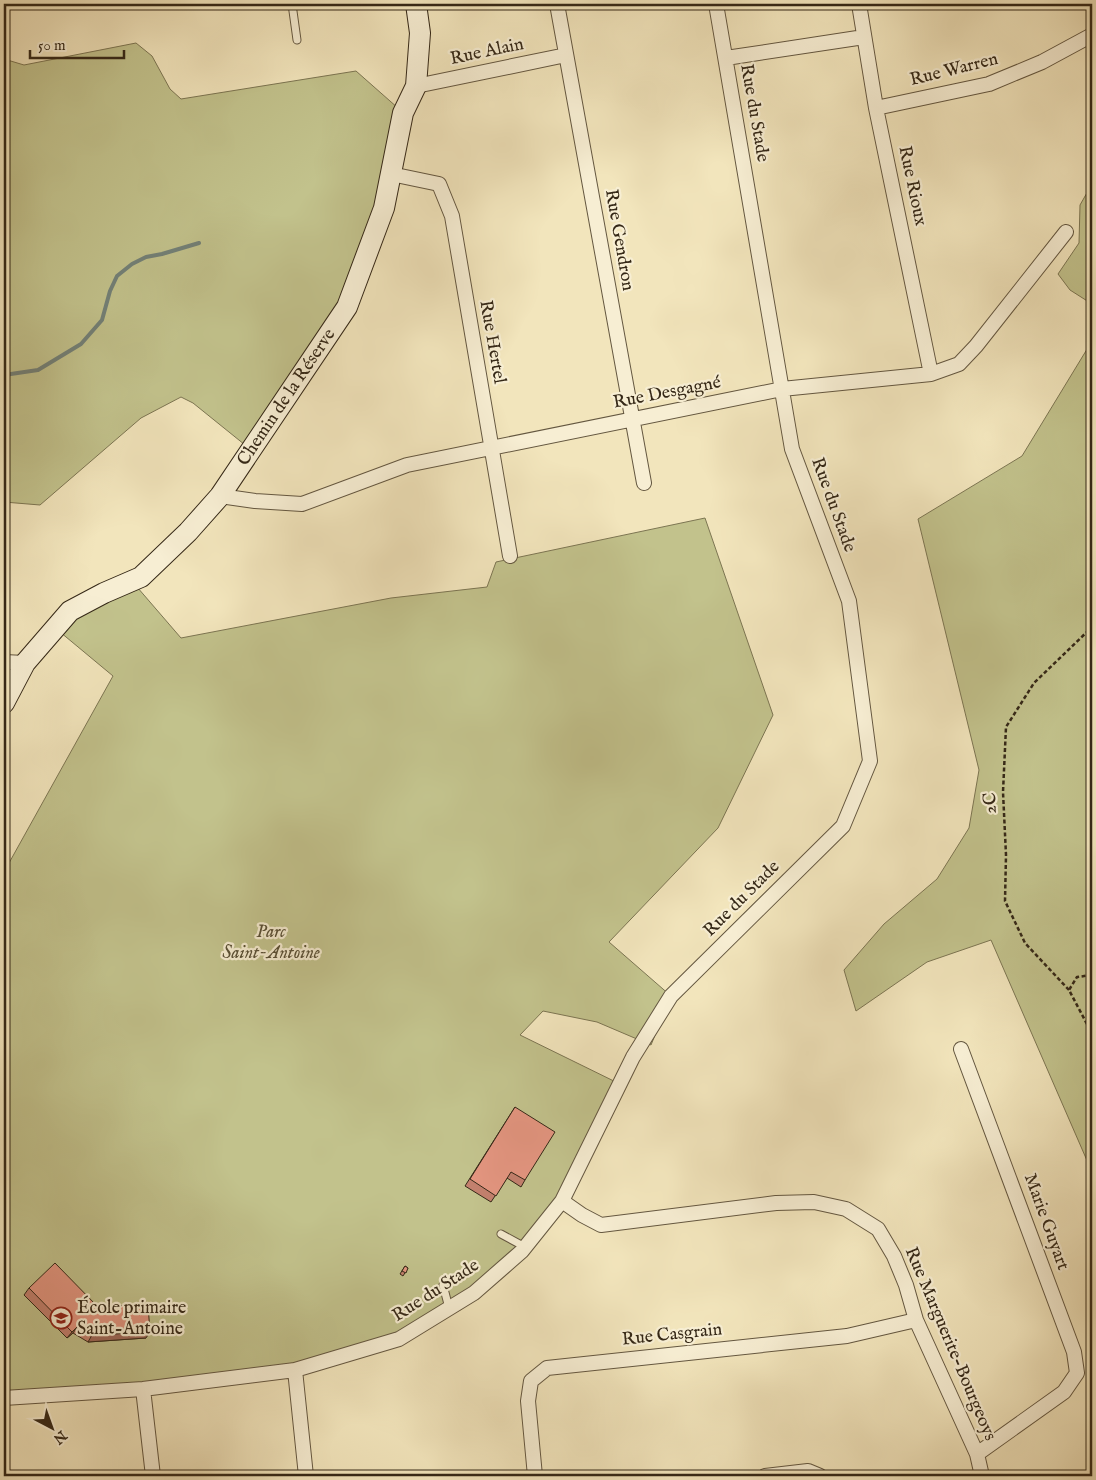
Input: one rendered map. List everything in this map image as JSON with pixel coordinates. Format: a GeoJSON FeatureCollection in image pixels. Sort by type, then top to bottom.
{"type":"FeatureCollection","features":[{"type":"Feature","properties":{"kind":"street","name":"Chemin de la Réserve"},"geometry":{"type":"LineString","coordinates":[[4,703],[25,663],[70,612],[104,593],[141,577],[188,532],[220,496],[348,307],[384,208],[403,113],[416,86],[420,33],[416,4]]}},
{"type":"Feature","properties":{"kind":"street","name":"Rue Gendron"},"geometry":{"type":"LineString","coordinates":[[556,4],[644,483]]}},
{"type":"Feature","properties":{"kind":"street","name":"Rue du Stade"},"geometry":{"type":"LineString","coordinates":[[4,1398],[143,1389],[295,1370],[399,1338],[474,1293],[525,1247],[562,1201],[633,1057],[671,996],[843,826],[870,761],[849,601],[792,449],[716,4]]}},
{"type":"Feature","properties":{"kind":"street","name":"Rue Rioux"},"geometry":{"type":"LineString","coordinates":[[859,4],[876,108],[931,374]]}},
{"type":"Feature","properties":{"kind":"street","name":"Rue Warren"},"geometry":{"type":"LineString","coordinates":[[876,108],[989,84],[1042,62],[1092,35]]}},
{"type":"Feature","properties":{"kind":"street"},"geometry":{"type":"LineString","coordinates":[[726,58],[864,37]]}},
{"type":"Feature","properties":{"kind":"street","name":"Rue Alain"},"geometry":{"type":"LineString","coordinates":[[416,86],[566,55]]}},
{"type":"Feature","properties":{"kind":"street","name":"Rue Hertel"},"geometry":{"type":"LineString","coordinates":[[391,174],[439,184],[452,216],[510,556]]}},
{"type":"Feature","properties":{"kind":"street","name":"Rue Desgagné"},"geometry":{"type":"LineString","coordinates":[[220,496],[255,501],[302,504],[406,465],[491,447],[782,389],[931,374],[959,364],[976,346],[1066,232]]}},
{"type":"Feature","properties":{"kind":"street"},"geometry":{"type":"LineString","coordinates":[[4,662],[25,663]]}},
{"type":"Feature","properties":{"kind":"street","name":"Marie Guyart"},"geometry":{"type":"LineString","coordinates":[[961,1049],[1074,1352],[1077,1373],[1064,1392],[977,1454]]}},
{"type":"Feature","properties":{"kind":"street","name":"Rue Marguerite-Bourgeoys"},"geometry":{"type":"LineString","coordinates":[[562,1201],[601,1225],[776,1203],[814,1202],[846,1210],[878,1229],[894,1256],[906,1285],[916,1320],[977,1454],[982,1476]]}},
{"type":"Feature","properties":{"kind":"street","name":"Rue Casgrain"},"geometry":{"type":"LineString","coordinates":[[535,1476],[528,1401],[531,1381],[547,1368],[846,1336],[916,1320]]}},
{"type":"Feature","properties":{"kind":"street"},"geometry":{"type":"LineString","coordinates":[[295,1370],[306,1476]]}},
{"type":"Feature","properties":{"kind":"street"},"geometry":{"type":"LineString","coordinates":[[143,1389],[152,1476]]}},
{"type":"Feature","properties":{"kind":"street"},"geometry":{"type":"LineString","coordinates":[[765,1476],[808,1471],[820,1476]]}},
{"type":"Feature","properties":{"kind":"lane"},"geometry":{"type":"LineString","coordinates":[[292,4],[297,40]]}},
{"type":"Feature","properties":{"kind":"lane"},"geometry":{"type":"LineString","coordinates":[[501,1234],[525,1247]]}},
{"type":"Feature","properties":{"kind":"lane"},"geometry":{"type":"LineString","coordinates":[[443,1285],[449,1308]]}},
{"type":"Feature","properties":{"kind":"path","name":"2C"},"geometry":{"type":"LineString","coordinates":[[1092,627],[1034,683],[1006,727],[1003,792],[1006,855],[1005,901],[1025,943],[1068,990],[1092,1030]]}},
{"type":"Feature","properties":{"kind":"path"},"geometry":{"type":"LineString","coordinates":[[1068,990],[1077,977],[1092,975]]}},
{"type":"Feature","properties":{"kind":"green space"},"geometry":{"type":"Polygon","coordinates":[[[136,43],[152,56],[170,89],[181,99],[356,71],[407,116],[348,307],[255,453],[193,403],[181,397],[141,418],[40,505],[4,502],[4,59],[24,65],[136,43]]]}},
{"type":"Feature","properties":{"kind":"green space"},"geometry":{"type":"Polygon","coordinates":[[[1092,184],[1092,304],[1070,290],[1058,274],[1079,243],[1080,205],[1092,184]]]}},
{"type":"Feature","properties":{"kind":"green space"},"geometry":{"type":"Polygon","coordinates":[[[1092,341],[1092,1172],[991,940],[927,962],[856,1011],[844,970],[884,924],[937,879],[969,828],[979,770],[918,519],[1022,456],[1092,341]]]}},
{"type":"Feature","properties":{"kind":"green space","name":"Parc Saint-Antoine"},"geometry":{"type":"Polygon","coordinates":[[[705,518],[773,715],[718,828],[609,942],[671,996],[651,1045],[597,1022],[543,1011],[520,1035],[626,1087],[566,1200],[462,1309],[350,1360],[4,1398],[4,872],[113,676],[54,627],[131,580],[181,638],[391,598],[487,587],[496,562],[705,518]]]}},
{"type":"Feature","properties":{"kind":"building"},"geometry":{"type":"Polygon","coordinates":[[[515,1107],[555,1132],[525,1180],[511,1172],[496,1196],[470,1179],[515,1107]]]}},
{"type":"Feature","properties":{"kind":"building"},"geometry":{"type":"Polygon","coordinates":[[[55,1263],[97,1306],[148,1305],[150,1332],[92,1335],[77,1327],[72,1332],[29,1288],[55,1263]]]}},
{"type":"Feature","properties":{"kind":"building"},"geometry":{"type":"Polygon","coordinates":[[[405,1266],[408,1268],[406,1273],[402,1271],[405,1266]]]}},
{"type":"Feature","properties":{"kind":"waterway"},"geometry":{"type":"LineString","coordinates":[[4,375],[38,370],[81,344],[102,320],[110,291],[117,276],[132,264],[146,257],[199,243]]}},
{"type":"Feature","properties":{"kind":"place","name":"École primaire Saint-Antoine"},"geometry":{"type":"Point","coordinates":[61,1318]}}]}
